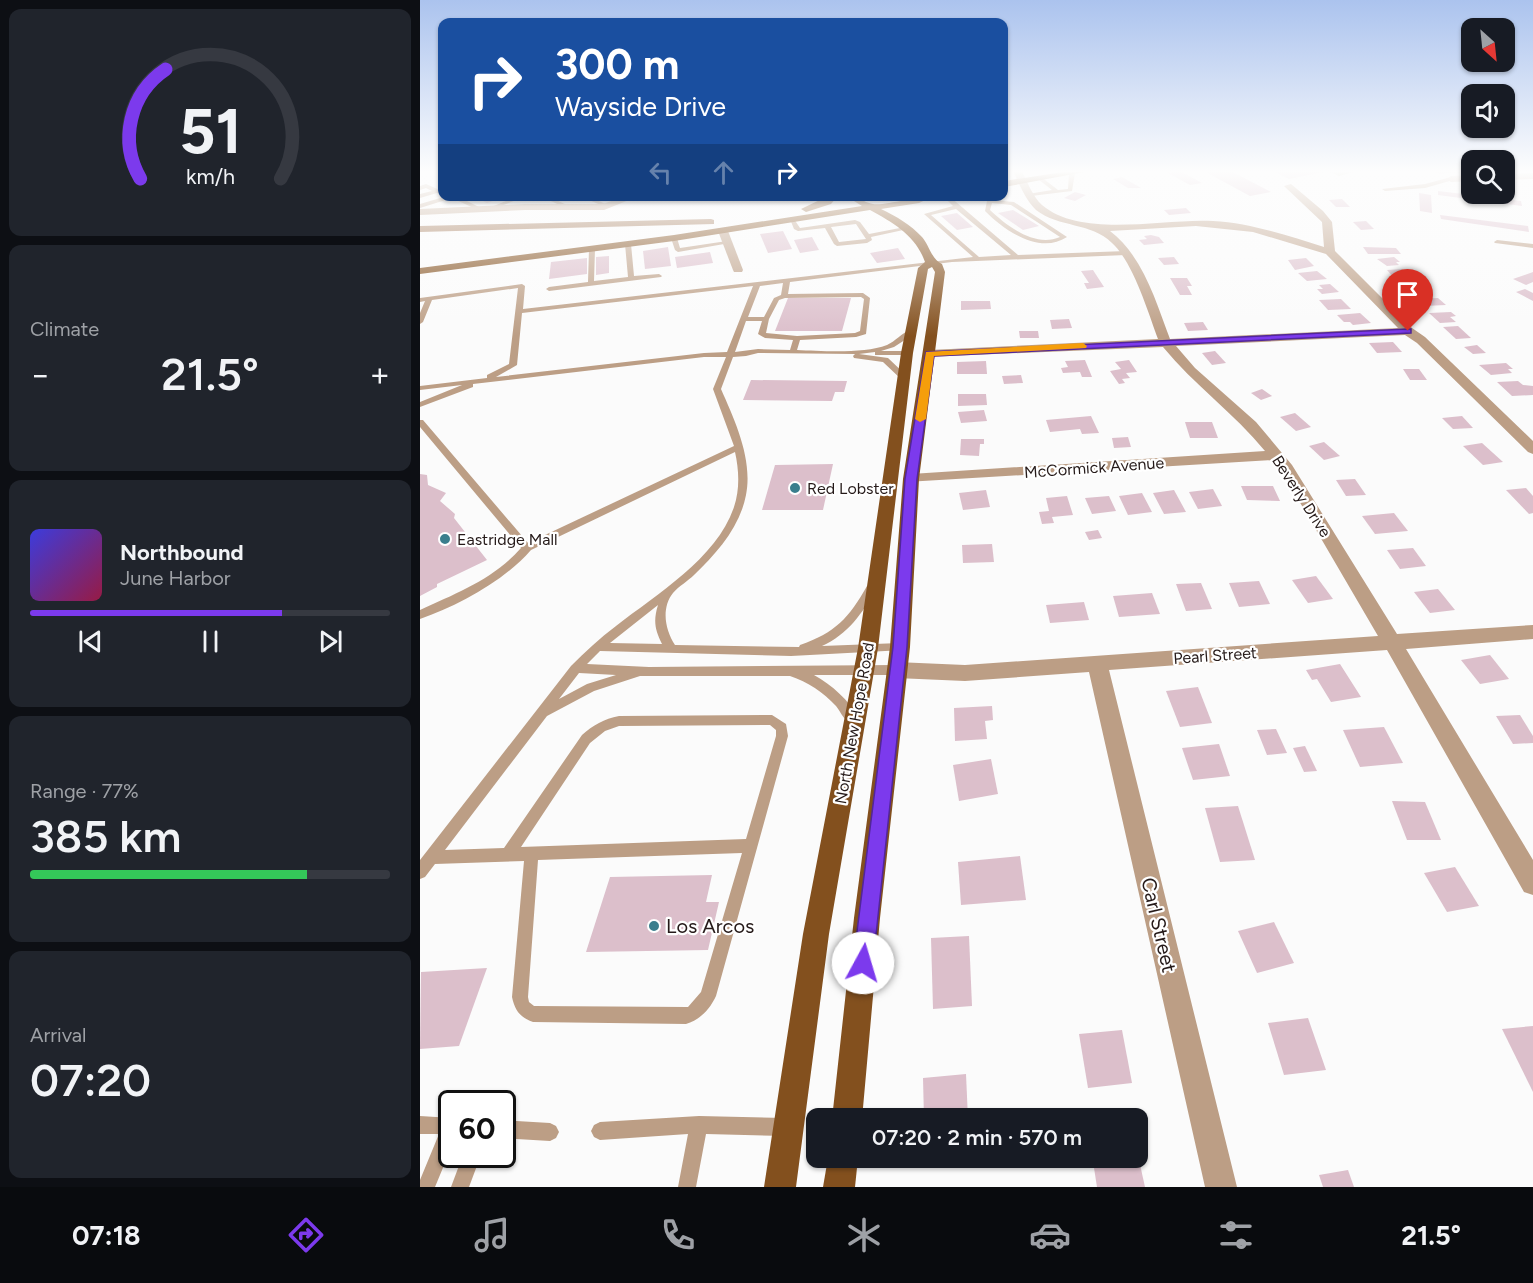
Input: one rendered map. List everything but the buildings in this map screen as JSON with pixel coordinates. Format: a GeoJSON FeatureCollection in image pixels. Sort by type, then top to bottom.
{"type":"FeatureCollection","features":[{"type":"Feature","properties":{"kind":"main road"},"geometry":{"type":"LineString","coordinates":[[420,229],[570,225]]}},
{"type":"Feature","properties":{"kind":"main road"},"geometry":{"type":"LineString","coordinates":[[420,262],[628,236],[691,225]]}},
{"type":"Feature","properties":{"kind":"main road"},"geometry":{"type":"LineString","coordinates":[[420,272],[758,225]]}},
{"type":"Feature","properties":{"kind":"main road","name":"North New Hope Road"},"geometry":{"type":"LineString","coordinates":[[848,1108],[900,647],[911,479],[940,273],[940,268],[931,263],[921,242],[899,225]]}},
{"type":"Feature","properties":{"kind":"main road","name":"North New Hope Road"},"geometry":{"type":"LineString","coordinates":[[780,1187],[816,934],[868,648],[907,354],[922,268],[931,263]]}},
{"type":"Feature","properties":{"kind":"main road"},"geometry":{"type":"LineString","coordinates":[[907,354],[915,359],[919,369],[927,375]]}},
{"type":"Feature","properties":{"kind":"main road"},"geometry":{"type":"LineString","coordinates":[[840,1187],[842,1168]]}},
{"type":"Feature","properties":{"kind":"street","name":"Beverly Drive"},"geometry":{"type":"LineString","coordinates":[[1088,225],[1101,229],[1112,236],[1126,253],[1143,283],[1165,341],[1190,371],[1251,425],[1287,468],[1533,883]]}},
{"type":"Feature","properties":{"kind":"street"},"geometry":{"type":"LineString","coordinates":[[1101,229],[1215,225]]}},
{"type":"Feature","properties":{"kind":"street"},"geometry":{"type":"LineString","coordinates":[[1229,225],[1330,252],[1408,331],[1421,340],[1533,449]]}},
{"type":"Feature","properties":{"kind":"street"},"geometry":{"type":"LineString","coordinates":[[1327,225],[1330,252]]}},
{"type":"Feature","properties":{"kind":"street"},"geometry":{"type":"LineString","coordinates":[[723,231],[738,270]]}},
{"type":"Feature","properties":{"kind":"street"},"geometry":{"type":"LineString","coordinates":[[930,354],[1408,331]]}},
{"type":"Feature","properties":{"kind":"street","name":"McCormick Avenue"},"geometry":{"type":"LineString","coordinates":[[911,479],[1277,455]]}},
{"type":"Feature","properties":{"kind":"street","name":"Pearl Street"},"geometry":{"type":"LineString","coordinates":[[896,670],[965,673],[1097,662],[1393,644],[1533,632]]}},
{"type":"Feature","properties":{"kind":"street","name":"Carl Street"},"geometry":{"type":"LineString","coordinates":[[1097,662],[1221,1187]]}},
{"type":"Feature","properties":{"kind":"lane"},"geometry":{"type":"LineString","coordinates":[[795,225],[797,230],[831,230],[845,225]]}},
{"type":"Feature","properties":{"kind":"lane"},"geometry":{"type":"LineString","coordinates":[[940,225],[976,257]]}},
{"type":"Feature","properties":{"kind":"lane"},"geometry":{"type":"LineString","coordinates":[[980,225],[1017,257]]}},
{"type":"Feature","properties":{"kind":"lane"},"geometry":{"type":"LineString","coordinates":[[1007,225],[1027,238],[1043,241],[1061,240],[1064,234],[1048,225]]}},
{"type":"Feature","properties":{"kind":"lane"},"geometry":{"type":"LineString","coordinates":[[1057,231],[1068,225]]}},
{"type":"Feature","properties":{"kind":"lane"},"geometry":{"type":"LineString","coordinates":[[831,230],[840,245],[869,240],[861,227],[853,229]]}},
{"type":"Feature","properties":{"kind":"lane"},"geometry":{"type":"LineString","coordinates":[[857,236],[905,229]]}},
{"type":"Feature","properties":{"kind":"lane"},"geometry":{"type":"LineString","coordinates":[[674,238],[678,250],[727,243]]}},
{"type":"Feature","properties":{"kind":"lane"},"geometry":{"type":"LineString","coordinates":[[1497,242],[1533,246]]}},
{"type":"Feature","properties":{"kind":"lane"},"geometry":{"type":"LineString","coordinates":[[628,244],[631,278]]}},
{"type":"Feature","properties":{"kind":"lane"},"geometry":{"type":"LineString","coordinates":[[591,283],[592,249]]}},
{"type":"Feature","properties":{"kind":"lane"},"geometry":{"type":"LineString","coordinates":[[899,262],[931,263],[976,257],[1126,253]]}},
{"type":"Feature","properties":{"kind":"lane"},"geometry":{"type":"LineString","coordinates":[[864,270],[890,263]]}},
{"type":"Feature","properties":{"kind":"lane"},"geometry":{"type":"LineString","coordinates":[[519,310],[787,281],[912,263]]}},
{"type":"Feature","properties":{"kind":"lane"},"geometry":{"type":"LineString","coordinates":[[549,289],[659,276]]}},
{"type":"Feature","properties":{"kind":"lane"},"geometry":{"type":"LineString","coordinates":[[784,296],[787,281]]}},
{"type":"Feature","properties":{"kind":"lane"},"geometry":{"type":"LineString","coordinates":[[420,872],[576,668],[708,556],[724,537],[739,507],[743,484],[739,447],[717,389],[728,355],[758,284]]}},
{"type":"Feature","properties":{"kind":"lane"},"geometry":{"type":"LineString","coordinates":[[420,300],[522,286],[513,365],[483,380],[420,405]]}},
{"type":"Feature","properties":{"kind":"lane"},"geometry":{"type":"LineString","coordinates":[[863,295],[867,298],[863,332],[856,335],[797,338],[765,336],[762,334],[766,319],[776,299],[784,296],[863,295]]}},
{"type":"Feature","properties":{"kind":"lane"},"geometry":{"type":"LineString","coordinates":[[420,322],[429,299]]}},
{"type":"Feature","properties":{"kind":"lane"},"geometry":{"type":"LineString","coordinates":[[743,319],[766,319]]}},
{"type":"Feature","properties":{"kind":"lane"},"geometry":{"type":"LineString","coordinates":[[850,351],[889,346],[911,332]]}},
{"type":"Feature","properties":{"kind":"lane"},"geometry":{"type":"LineString","coordinates":[[793,351],[797,338]]}},
{"type":"Feature","properties":{"kind":"lane"},"geometry":{"type":"LineString","coordinates":[[746,354],[758,351],[850,351],[907,354]]}},
{"type":"Feature","properties":{"kind":"lane"},"geometry":{"type":"LineString","coordinates":[[420,388],[704,355],[746,354],[878,358],[889,362],[904,377]]}},
{"type":"Feature","properties":{"kind":"lane"},"geometry":{"type":"LineString","coordinates":[[420,422],[527,548]]}},
{"type":"Feature","properties":{"kind":"lane"},"geometry":{"type":"LineString","coordinates":[[420,615],[492,579],[517,562],[527,548],[739,447]]}},
{"type":"Feature","properties":{"kind":"lane"},"geometry":{"type":"LineString","coordinates":[[791,652],[826,641],[842,631],[854,619],[876,582]]}},
{"type":"Feature","properties":{"kind":"lane"},"geometry":{"type":"LineString","coordinates":[[669,589],[661,610],[659,629],[672,649]]}},
{"type":"Feature","properties":{"kind":"lane"},"geometry":{"type":"LineString","coordinates":[[600,647],[791,652],[900,647]]}},
{"type":"Feature","properties":{"kind":"lane"},"geometry":{"type":"LineString","coordinates":[[576,668],[649,672],[896,670]]}},
{"type":"Feature","properties":{"kind":"lane"},"geometry":{"type":"LineString","coordinates":[[786,670],[804,675],[833,693],[855,722]]}},
{"type":"Feature","properties":{"kind":"lane"},"geometry":{"type":"LineString","coordinates":[[542,714],[591,687],[614,679],[649,672]]}},
{"type":"Feature","properties":{"kind":"lane"},"geometry":{"type":"LineString","coordinates":[[508,854],[586,739],[597,729],[619,721],[771,720],[782,728],[782,736],[708,996],[693,1014],[686,1016],[533,1014],[526,1011],[520,997],[532,853]]}},
{"type":"Feature","properties":{"kind":"lane"},"geometry":{"type":"LineString","coordinates":[[432,856],[750,846]]}},
{"type":"Feature","properties":{"kind":"lane"},"geometry":{"type":"LineString","coordinates":[[420,1125],[438,1126]]}},
{"type":"Feature","properties":{"kind":"lane"},"geometry":{"type":"LineString","coordinates":[[600,1131],[699,1125],[789,1128]]}},
{"type":"Feature","properties":{"kind":"lane"},"geometry":{"type":"LineString","coordinates":[[687,1187],[699,1125]]}},
{"type":"Feature","properties":{"kind":"lane"},"geometry":{"type":"LineString","coordinates":[[516,1130],[550,1132]]}},
{"type":"Feature","properties":{"kind":"lane"},"geometry":{"type":"LineString","coordinates":[[426,1187],[438,1158]]}},
{"type":"Feature","properties":{"kind":"lane"},"geometry":{"type":"LineString","coordinates":[[460,1187],[467,1168]]}},
{"type":"Feature","properties":{"kind":"slow traffic"},"geometry":{"type":"LineString","coordinates":[[920,419],[930,354],[1083,346]]}},
{"type":"Feature","properties":{"kind":"place","name":"Red Lobster"},"geometry":{"type":"Point","coordinates":[795,488]}},
{"type":"Feature","properties":{"kind":"place","name":"Eastridge Mall"},"geometry":{"type":"Point","coordinates":[445,539]}},
{"type":"Feature","properties":{"kind":"place","name":"Los Arcos"},"geometry":{"type":"Point","coordinates":[654,926]}},
{"type":"Feature","properties":{"kind":"route"},"geometry":{"type":"LineString","coordinates":[[863,963],[900,647],[911,479],[930,354],[1408,331]]}}]}
